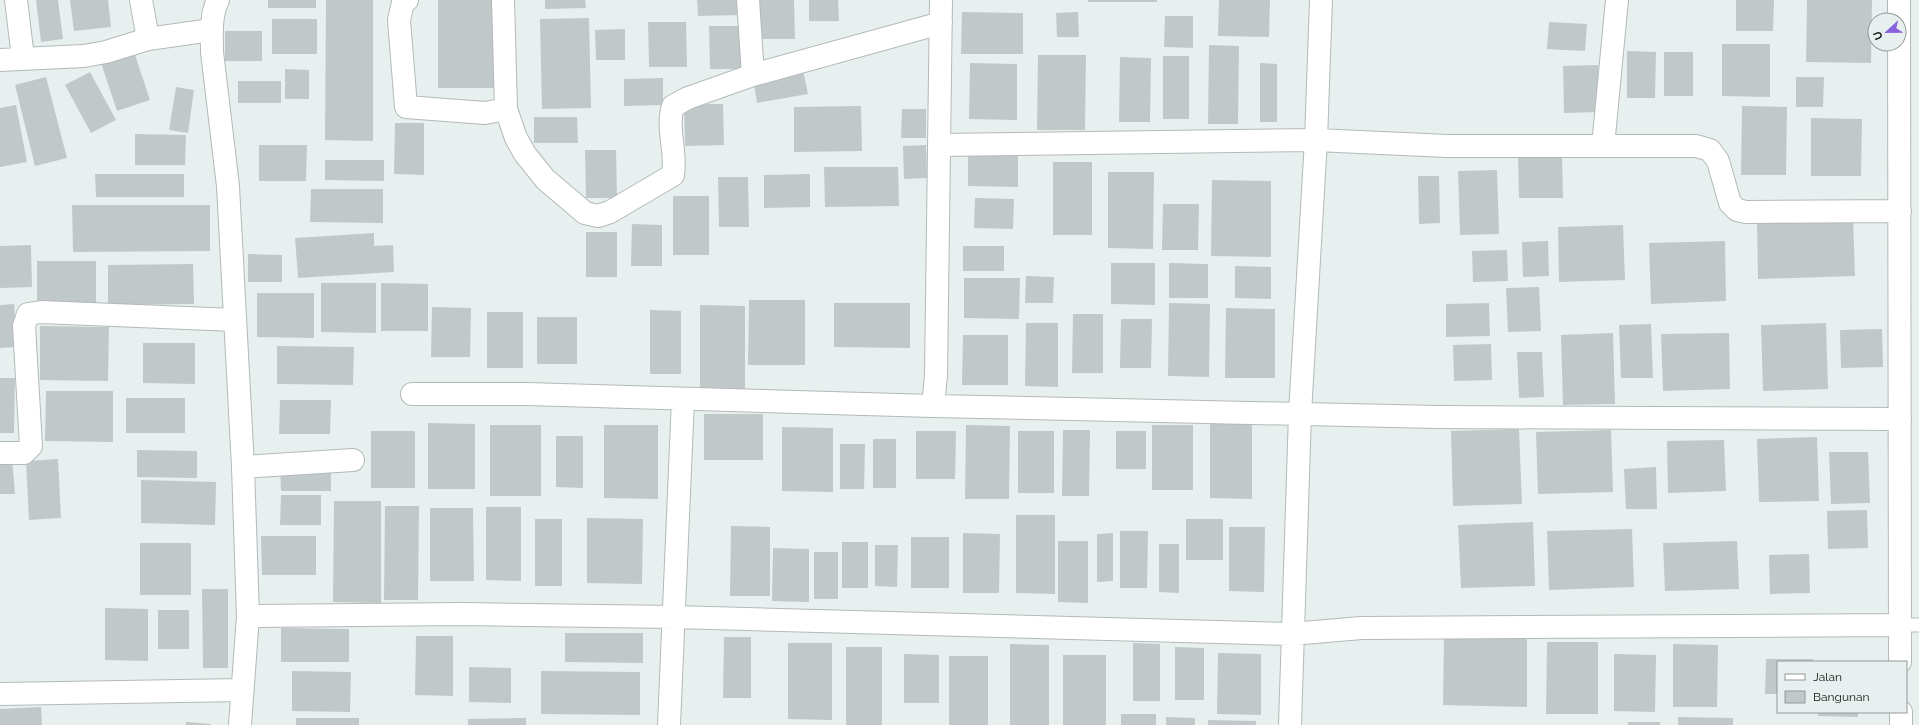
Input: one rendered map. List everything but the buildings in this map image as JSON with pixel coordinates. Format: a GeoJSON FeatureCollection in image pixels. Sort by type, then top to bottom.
{"type":"FeatureCollection","features":[{"type":"Feature","properties":{"kind":"street"},"geometry":{"type":"LineString","coordinates":[[16,0],[23,58]]}},
{"type":"Feature","properties":{"kind":"street"},"geometry":{"type":"LineString","coordinates":[[141,0],[148,39]]}},
{"type":"Feature","properties":{"kind":"street"},"geometry":{"type":"LineString","coordinates":[[218,0],[214,8],[211,30],[228,186],[243,466],[248,616],[240,725]]}},
{"type":"Feature","properties":{"kind":"street"},"geometry":{"type":"LineString","coordinates":[[407,0],[403,2],[399,20],[406,107],[485,113],[506,109]]}},
{"type":"Feature","properties":{"kind":"street"},"geometry":{"type":"LineString","coordinates":[[503,0],[506,109],[516,138],[525,154],[545,179],[584,213],[598,216],[610,212],[673,175],[675,163],[670,117],[673,106],[688,98],[753,75],[941,23]]}},
{"type":"Feature","properties":{"kind":"street"},"geometry":{"type":"LineString","coordinates":[[748,0],[753,75]]}},
{"type":"Feature","properties":{"kind":"street"},"geometry":{"type":"LineString","coordinates":[[933,406],[936,376],[941,0]]}},
{"type":"Feature","properties":{"kind":"street"},"geometry":{"type":"LineString","coordinates":[[1290,725],[1300,413],[1316,140],[1321,0]]}},
{"type":"Feature","properties":{"kind":"street"},"geometry":{"type":"LineString","coordinates":[[1602,146],[1617,0]]}},
{"type":"Feature","properties":{"kind":"street"},"geometry":{"type":"LineString","coordinates":[[1899,0],[1900,419],[1910,625],[1900,661]]}},
{"type":"Feature","properties":{"kind":"street"},"geometry":{"type":"LineString","coordinates":[[0,60],[84,56],[106,52],[148,39],[211,30]]}},
{"type":"Feature","properties":{"kind":"street"},"geometry":{"type":"LineString","coordinates":[[939,146],[1316,140],[1447,146],[1696,146],[1710,150],[1718,161],[1730,203],[1737,210],[1746,212],[1900,211]]}},
{"type":"Feature","properties":{"kind":"street"},"geometry":{"type":"LineString","coordinates":[[0,453],[24,453],[31,446],[24,326],[28,314],[41,312],[235,320]]}},
{"type":"Feature","properties":{"kind":"street"},"geometry":{"type":"LineString","coordinates":[[412,394],[527,394],[933,406],[1437,417],[1900,419]]}},
{"type":"Feature","properties":{"kind":"street"},"geometry":{"type":"LineString","coordinates":[[669,725],[675,617],[683,398]]}},
{"type":"Feature","properties":{"kind":"street"},"geometry":{"type":"LineString","coordinates":[[243,466],[353,460]]}},
{"type":"Feature","properties":{"kind":"street"},"geometry":{"type":"LineString","coordinates":[[248,616],[462,614],[675,617],[1292,634],[1361,628],[1910,625]]}},
{"type":"Feature","properties":{"kind":"street"},"geometry":{"type":"LineString","coordinates":[[0,694],[242,690]]}},
{"type":"Feature","properties":{"kind":"street"},"geometry":{"type":"LineString","coordinates":[[1900,713],[1901,725]]}}]}
